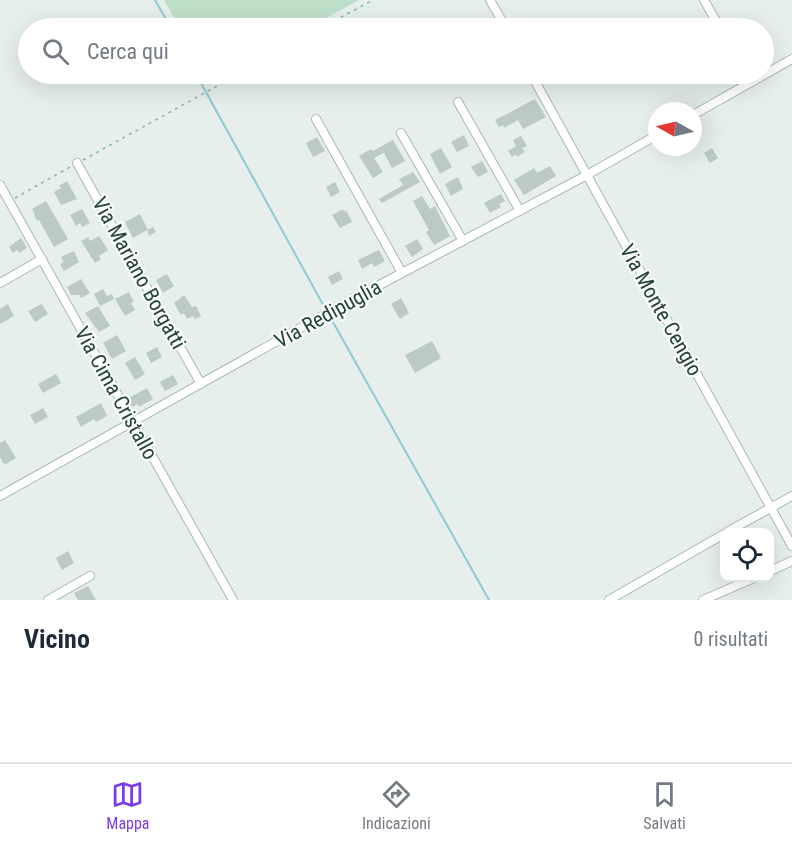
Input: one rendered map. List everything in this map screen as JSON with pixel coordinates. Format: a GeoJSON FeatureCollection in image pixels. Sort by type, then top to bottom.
{"type":"FeatureCollection","features":[{"type":"Feature","properties":{"kind":"street"},"geometry":{"type":"LineString","coordinates":[[490,0],[500,18]]}},
{"type":"Feature","properties":{"kind":"street"},"geometry":{"type":"LineString","coordinates":[[704,0],[714,18]]}},
{"type":"Feature","properties":{"kind":"street"},"geometry":{"type":"LineString","coordinates":[[774,68],[792,58]]}},
{"type":"Feature","properties":{"kind":"street","name":"Via Monte Cengio"},"geometry":{"type":"LineString","coordinates":[[537,84],[792,546]]}},
{"type":"Feature","properties":{"kind":"street"},"geometry":{"type":"LineString","coordinates":[[702,110],[747,84]]}},
{"type":"Feature","properties":{"kind":"street"},"geometry":{"type":"LineString","coordinates":[[458,102],[520,211]]}},
{"type":"Feature","properties":{"kind":"street"},"geometry":{"type":"LineString","coordinates":[[316,119],[402,273]]}},
{"type":"Feature","properties":{"kind":"street"},"geometry":{"type":"LineString","coordinates":[[401,133],[463,241]]}},
{"type":"Feature","properties":{"kind":"street","name":"Via Redipuglia"},"geometry":{"type":"LineString","coordinates":[[0,496],[336,308],[648,140]]}},
{"type":"Feature","properties":{"kind":"street","name":"Via Mariano Borgatti"},"geometry":{"type":"LineString","coordinates":[[77,163],[201,384]]}},
{"type":"Feature","properties":{"kind":"street","name":"Via Cima Cristallo"},"geometry":{"type":"LineString","coordinates":[[0,185],[233,600]]}},
{"type":"Feature","properties":{"kind":"street"},"geometry":{"type":"LineString","coordinates":[[0,283],[42,260]]}},
{"type":"Feature","properties":{"kind":"street"},"geometry":{"type":"LineString","coordinates":[[735,528],[792,496]]}},
{"type":"Feature","properties":{"kind":"street"},"geometry":{"type":"LineString","coordinates":[[609,600],[720,536]]}},
{"type":"Feature","properties":{"kind":"street"},"geometry":{"type":"LineString","coordinates":[[774,569],[792,561]]}},
{"type":"Feature","properties":{"kind":"street"},"geometry":{"type":"LineString","coordinates":[[48,600],[90,576]]}},
{"type":"Feature","properties":{"kind":"street"},"geometry":{"type":"LineString","coordinates":[[703,600],[745,582]]}},
{"type":"Feature","properties":{"kind":"path"},"geometry":{"type":"LineString","coordinates":[[340,18],[373,0]]}},
{"type":"Feature","properties":{"kind":"path"},"geometry":{"type":"LineString","coordinates":[[9,201],[220,84]]}},
{"type":"Feature","properties":{"kind":"green space"},"geometry":{"type":"Polygon","coordinates":[[[164,0],[359,0],[326,18],[174,18],[164,0]]]}},
{"type":"Feature","properties":{"kind":"building"},"geometry":{"type":"Polygon","coordinates":[[[535,99],[546,117],[523,129],[518,120],[504,128],[503,125],[499,127],[495,120],[535,99]]]}},
{"type":"Feature","properties":{"kind":"building"},"geometry":{"type":"Polygon","coordinates":[[[464,135],[469,146],[457,152],[451,142],[464,135]]]}},
{"type":"Feature","properties":{"kind":"building"},"geometry":{"type":"Polygon","coordinates":[[[521,136],[527,146],[522,148],[525,152],[512,157],[508,151],[516,146],[513,140],[521,136]]]}},
{"type":"Feature","properties":{"kind":"building"},"geometry":{"type":"Polygon","coordinates":[[[317,137],[325,151],[313,157],[306,143],[317,137]]]}},
{"type":"Feature","properties":{"kind":"building"},"geometry":{"type":"Polygon","coordinates":[[[393,140],[405,161],[392,168],[384,153],[374,158],[383,172],[373,178],[359,156],[393,140]]]}},
{"type":"Feature","properties":{"kind":"building"},"geometry":{"type":"Polygon","coordinates":[[[441,148],[452,167],[440,174],[430,154],[441,148]]]}},
{"type":"Feature","properties":{"kind":"building"},"geometry":{"type":"Polygon","coordinates":[[[712,148],[718,158],[710,163],[704,153],[712,148]]]}},
{"type":"Feature","properties":{"kind":"building"},"geometry":{"type":"Polygon","coordinates":[[[482,161],[488,172],[478,177],[471,167],[482,161]]]}},
{"type":"Feature","properties":{"kind":"building"},"geometry":{"type":"Polygon","coordinates":[[[550,166],[556,176],[524,195],[514,180],[534,168],[537,173],[550,166]]]}},
{"type":"Feature","properties":{"kind":"building"},"geometry":{"type":"Polygon","coordinates":[[[413,172],[420,182],[382,203],[379,199],[403,185],[399,179],[413,172]]]}},
{"type":"Feature","properties":{"kind":"building"},"geometry":{"type":"Polygon","coordinates":[[[458,177],[463,189],[451,196],[445,184],[458,177]]]}},
{"type":"Feature","properties":{"kind":"building"},"geometry":{"type":"Polygon","coordinates":[[[67,181],[77,199],[61,205],[54,192],[67,181]]]}},
{"type":"Feature","properties":{"kind":"building"},"geometry":{"type":"Polygon","coordinates":[[[335,182],[340,192],[331,197],[326,187],[335,182]]]}},
{"type":"Feature","properties":{"kind":"building"},"geometry":{"type":"Polygon","coordinates":[[[501,194],[505,201],[499,204],[501,207],[490,213],[484,203],[501,194]]]}},
{"type":"Feature","properties":{"kind":"building"},"geometry":{"type":"Polygon","coordinates":[[[422,196],[430,209],[435,206],[450,236],[434,245],[426,232],[429,230],[413,201],[422,196]]]}},
{"type":"Feature","properties":{"kind":"building"},"geometry":{"type":"Polygon","coordinates":[[[46,201],[68,239],[54,247],[32,209],[46,201]]]}},
{"type":"Feature","properties":{"kind":"building"},"geometry":{"type":"Polygon","coordinates":[[[82,209],[90,223],[82,227],[80,223],[76,226],[70,215],[82,209]]]}},
{"type":"Feature","properties":{"kind":"building"},"geometry":{"type":"Polygon","coordinates":[[[343,209],[344,212],[346,210],[352,222],[340,228],[332,215],[343,209]]]}},
{"type":"Feature","properties":{"kind":"building"},"geometry":{"type":"Polygon","coordinates":[[[140,214],[148,230],[153,227],[156,232],[149,236],[147,230],[133,238],[125,222],[140,214]]]}},
{"type":"Feature","properties":{"kind":"building"},"geometry":{"type":"Polygon","coordinates":[[[99,236],[108,250],[99,256],[101,259],[95,263],[81,241],[88,237],[90,241],[99,236]]]}},
{"type":"Feature","properties":{"kind":"building"},"geometry":{"type":"Polygon","coordinates":[[[21,238],[27,248],[19,253],[17,250],[13,253],[9,247],[21,238]]]}},
{"type":"Feature","properties":{"kind":"building"},"geometry":{"type":"Polygon","coordinates":[[[417,239],[423,249],[412,257],[405,246],[417,239]]]}},
{"type":"Feature","properties":{"kind":"building"},"geometry":{"type":"Polygon","coordinates":[[[379,250],[385,261],[374,267],[372,263],[362,269],[358,260],[379,250]]]}},
{"type":"Feature","properties":{"kind":"building"},"geometry":{"type":"Polygon","coordinates":[[[74,251],[79,262],[64,271],[60,264],[64,262],[61,257],[74,251]]]}},
{"type":"Feature","properties":{"kind":"building"},"geometry":{"type":"Polygon","coordinates":[[[339,271],[343,279],[332,285],[328,277],[339,271]]]}},
{"type":"Feature","properties":{"kind":"building"},"geometry":{"type":"Polygon","coordinates":[[[167,274],[174,286],[163,293],[156,280],[167,274]]]}},
{"type":"Feature","properties":{"kind":"building"},"geometry":{"type":"Polygon","coordinates":[[[81,279],[90,293],[81,298],[79,295],[71,295],[67,287],[81,279]]]}},
{"type":"Feature","properties":{"kind":"building"},"geometry":{"type":"Polygon","coordinates":[[[103,289],[107,296],[112,294],[114,299],[100,306],[94,294],[103,289]]]}},
{"type":"Feature","properties":{"kind":"building"},"geometry":{"type":"Polygon","coordinates":[[[129,292],[135,310],[125,316],[115,299],[129,292]]]}},
{"type":"Feature","properties":{"kind":"building"},"geometry":{"type":"Polygon","coordinates":[[[184,295],[192,307],[196,306],[201,316],[187,319],[184,313],[181,315],[174,303],[184,295]]]}},
{"type":"Feature","properties":{"kind":"building"},"geometry":{"type":"Polygon","coordinates":[[[401,298],[409,313],[400,319],[391,304],[401,298]]]}},
{"type":"Feature","properties":{"kind":"building"},"geometry":{"type":"Polygon","coordinates":[[[8,304],[14,316],[0,324],[0,309],[8,304]]]}},
{"type":"Feature","properties":{"kind":"building"},"geometry":{"type":"Polygon","coordinates":[[[42,304],[48,314],[35,322],[28,311],[42,304]]]}},
{"type":"Feature","properties":{"kind":"building"},"geometry":{"type":"Polygon","coordinates":[[[98,306],[110,326],[99,332],[85,313],[98,306]]]}},
{"type":"Feature","properties":{"kind":"building"},"geometry":{"type":"Polygon","coordinates":[[[117,335],[126,351],[112,359],[103,343],[117,335]]]}},
{"type":"Feature","properties":{"kind":"building"},"geometry":{"type":"Polygon","coordinates":[[[432,341],[441,358],[415,373],[405,355],[432,341]]]}},
{"type":"Feature","properties":{"kind":"building"},"geometry":{"type":"Polygon","coordinates":[[[157,347],[162,357],[151,363],[146,353],[157,347]]]}},
{"type":"Feature","properties":{"kind":"building"},"geometry":{"type":"Polygon","coordinates":[[[135,357],[145,374],[135,380],[125,363],[135,357]]]}},
{"type":"Feature","properties":{"kind":"building"},"geometry":{"type":"Polygon","coordinates":[[[56,374],[61,383],[43,393],[38,384],[56,374]]]}},
{"type":"Feature","properties":{"kind":"building"},"geometry":{"type":"Polygon","coordinates":[[[173,375],[178,384],[165,391],[160,382],[173,375]]]}},
{"type":"Feature","properties":{"kind":"building"},"geometry":{"type":"Polygon","coordinates":[[[147,388],[153,399],[139,407],[138,404],[132,407],[127,399],[147,388]]]}},
{"type":"Feature","properties":{"kind":"building"},"geometry":{"type":"Polygon","coordinates":[[[101,403],[107,416],[96,422],[94,419],[81,427],[76,417],[101,403]]]}},
{"type":"Feature","properties":{"kind":"building"},"geometry":{"type":"Polygon","coordinates":[[[43,408],[48,417],[35,424],[30,415],[43,408]]]}},
{"type":"Feature","properties":{"kind":"building"},"geometry":{"type":"Polygon","coordinates":[[[5,440],[16,458],[6,464],[0,457],[0,443],[5,440]]]}},
{"type":"Feature","properties":{"kind":"building"},"geometry":{"type":"Polygon","coordinates":[[[68,551],[74,563],[62,570],[56,558],[68,551]]]}},
{"type":"Feature","properties":{"kind":"building"},"geometry":{"type":"Polygon","coordinates":[[[88,586],[96,600],[78,600],[74,593],[88,586]]]}},
{"type":"Feature","properties":{"kind":"waterway"},"geometry":{"type":"LineString","coordinates":[[155,0],[165,18]]}},
{"type":"Feature","properties":{"kind":"waterway"},"geometry":{"type":"LineString","coordinates":[[202,84],[326,310]]}},
{"type":"Feature","properties":{"kind":"waterway"},"geometry":{"type":"LineString","coordinates":[[329,315],[489,600]]}}]}
